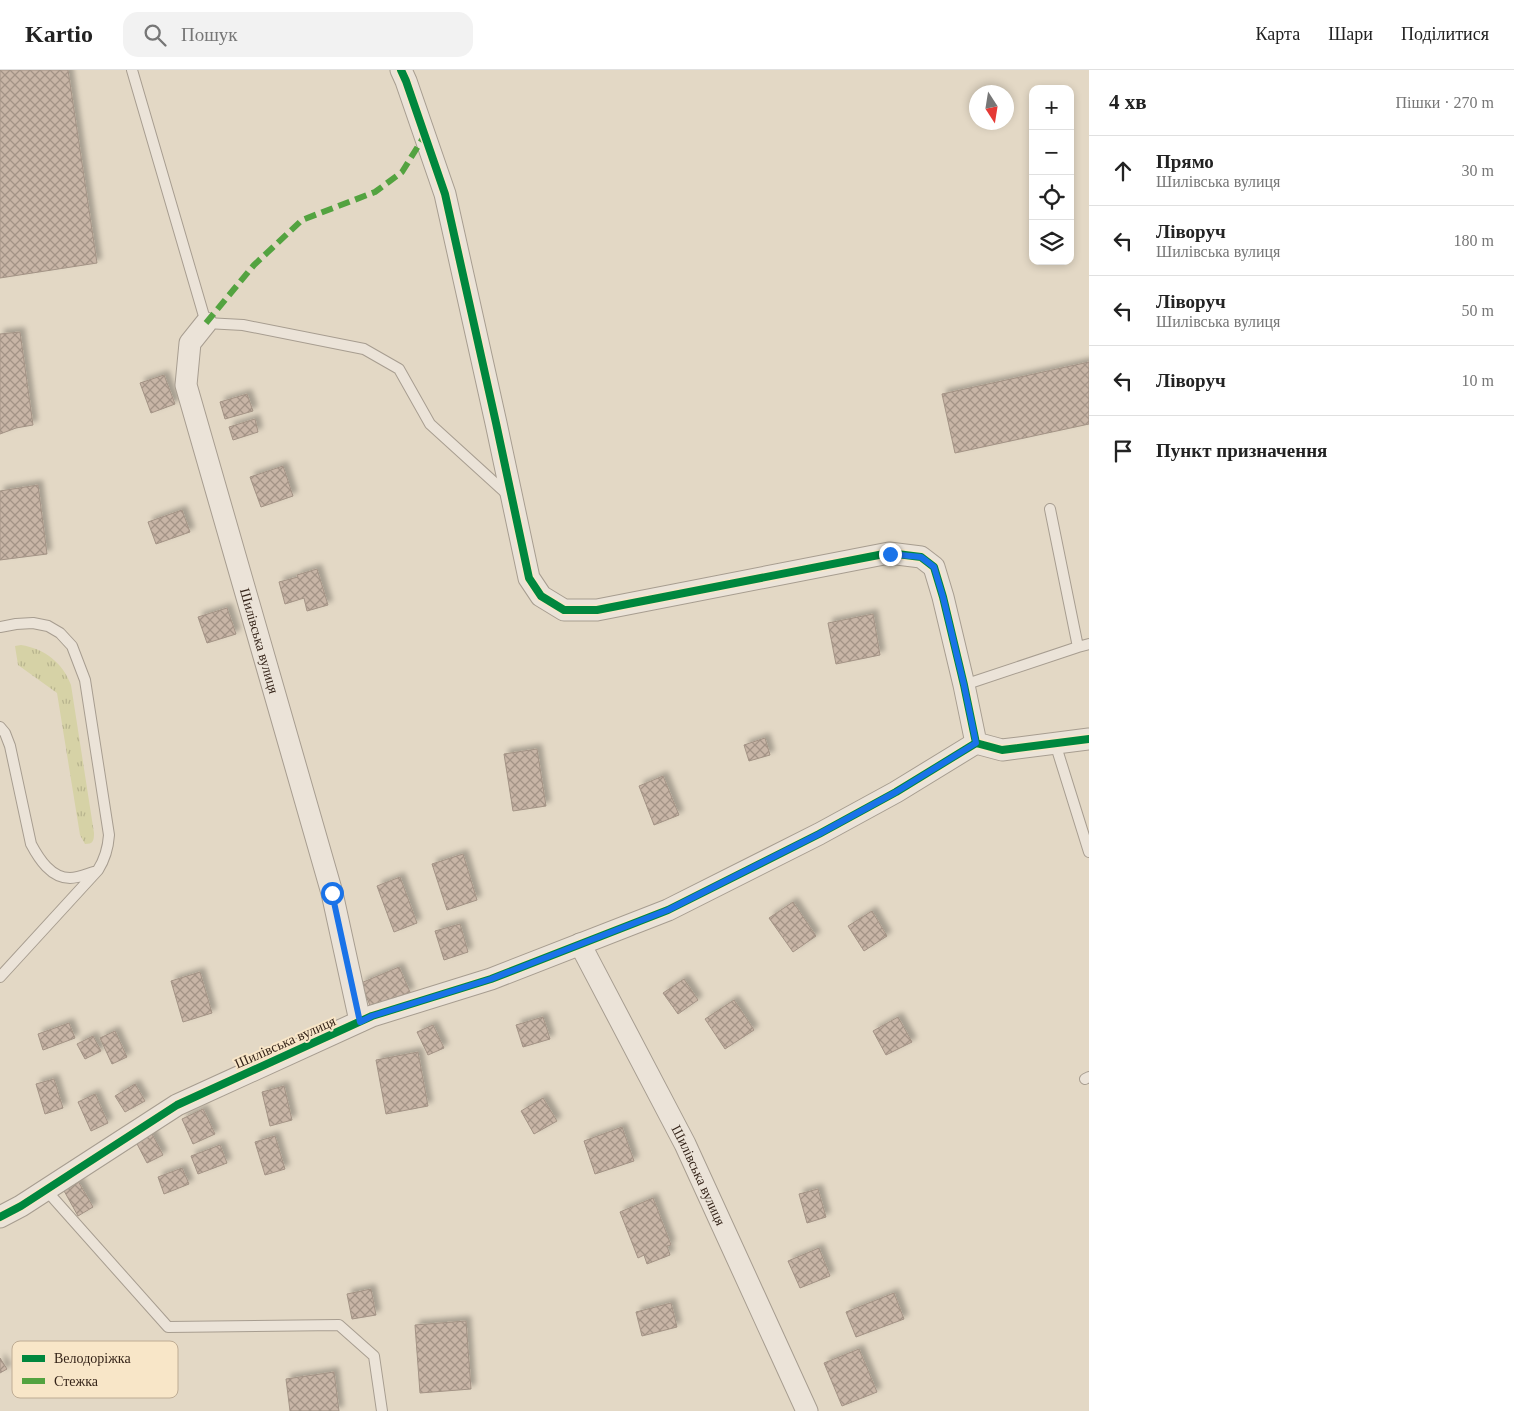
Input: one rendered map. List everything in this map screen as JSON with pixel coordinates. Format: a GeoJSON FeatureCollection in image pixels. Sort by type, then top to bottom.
{"type":"FeatureCollection","features":[{"type":"Feature","properties":{"kind":"street"},"geometry":{"type":"LineString","coordinates":[[401,70],[445,194],[529,578],[541,596],[564,610],[597,610],[890,554],[921,557],[934,567],[943,597],[976,743],[1002,750],[1089,738]]}},
{"type":"Feature","properties":{"kind":"street","name":"Шилівська вулиця"},"geometry":{"type":"LineString","coordinates":[[206,322],[190,343],[186,385],[332,893],[360,1022]]}},
{"type":"Feature","properties":{"kind":"street","name":"Шилівська вулиця"},"geometry":{"type":"LineString","coordinates":[[0,1217],[46,1190],[177,1104],[372,1016],[491,979],[668,910],[819,834],[896,792],[976,743]]}},
{"type":"Feature","properties":{"kind":"street","name":"Шилівська вулиця"},"geometry":{"type":"LineString","coordinates":[[580,944],[685,1144],[806,1411]]}},
{"type":"Feature","properties":{"kind":"lane"},"geometry":{"type":"LineString","coordinates":[[132,70],[206,322],[243,325],[364,349],[399,370],[430,424],[512,499]]}},
{"type":"Feature","properties":{"kind":"lane"},"geometry":{"type":"LineString","coordinates":[[1050,509],[1078,647]]}},
{"type":"Feature","properties":{"kind":"lane"},"geometry":{"type":"LineString","coordinates":[[0,627],[16,624],[48,626],[60,633],[72,646],[85,680],[108,824],[108,846],[106,855],[98,870],[0,977]]}},
{"type":"Feature","properties":{"kind":"lane"},"geometry":{"type":"LineString","coordinates":[[964,685],[1089,644]]}},
{"type":"Feature","properties":{"kind":"lane"},"geometry":{"type":"LineString","coordinates":[[0,727],[5,733],[10,746],[31,844],[37,855],[58,877],[72,879],[98,870]]}},
{"type":"Feature","properties":{"kind":"lane"},"geometry":{"type":"LineString","coordinates":[[1055,743],[1089,852]]}},
{"type":"Feature","properties":{"kind":"lane"},"geometry":{"type":"LineString","coordinates":[[46,1190],[168,1327],[339,1325],[374,1356],[382,1411]]}},
{"type":"Feature","properties":{"kind":"green space"},"geometry":{"type":"Polygon","coordinates":[[[21,645],[38,650],[52,658],[68,677],[71,685],[94,833],[91,843],[85,844],[80,835],[57,693],[18,665],[15,646],[21,645]]]}},
{"type":"Feature","properties":{"kind":"building"},"geometry":{"type":"Polygon","coordinates":[[[0,70],[68,70],[97,263],[0,278],[0,70]]]}},
{"type":"Feature","properties":{"kind":"building"},"geometry":{"type":"Polygon","coordinates":[[[20,332],[33,425],[16,428],[0,434],[0,334],[20,332]]]}},
{"type":"Feature","properties":{"kind":"building"},"geometry":{"type":"Polygon","coordinates":[[[1089,362],[1089,424],[955,453],[942,394],[1089,362]]]}},
{"type":"Feature","properties":{"kind":"building"},"geometry":{"type":"Polygon","coordinates":[[[164,375],[175,404],[151,413],[140,383],[164,375]]]}},
{"type":"Feature","properties":{"kind":"building"},"geometry":{"type":"Polygon","coordinates":[[[247,394],[253,411],[225,419],[220,402],[247,394]]]}},
{"type":"Feature","properties":{"kind":"building"},"geometry":{"type":"Polygon","coordinates":[[[255,419],[258,432],[233,440],[229,427],[255,419]]]}},
{"type":"Feature","properties":{"kind":"building"},"geometry":{"type":"Polygon","coordinates":[[[283,466],[293,496],[261,507],[250,477],[283,466]]]}},
{"type":"Feature","properties":{"kind":"building"},"geometry":{"type":"Polygon","coordinates":[[[38,485],[47,554],[0,560],[0,491],[38,485]]]}},
{"type":"Feature","properties":{"kind":"building"},"geometry":{"type":"Polygon","coordinates":[[[182,510],[190,532],[156,544],[148,522],[182,510]]]}},
{"type":"Feature","properties":{"kind":"building"},"geometry":{"type":"Polygon","coordinates":[[[317,569],[328,605],[307,611],[304,598],[285,604],[279,582],[317,569]]]}},
{"type":"Feature","properties":{"kind":"building"},"geometry":{"type":"Polygon","coordinates":[[[227,608],[236,634],[207,643],[198,617],[227,608]]]}},
{"type":"Feature","properties":{"kind":"building"},"geometry":{"type":"Polygon","coordinates":[[[873,614],[880,655],[836,664],[828,623],[873,614]]]}},
{"type":"Feature","properties":{"kind":"building"},"geometry":{"type":"Polygon","coordinates":[[[765,738],[770,755],[749,761],[744,745],[765,738]]]}},
{"type":"Feature","properties":{"kind":"building"},"geometry":{"type":"Polygon","coordinates":[[[537,749],[546,806],[513,811],[504,754],[537,749]]]}},
{"type":"Feature","properties":{"kind":"building"},"geometry":{"type":"Polygon","coordinates":[[[663,776],[679,815],[654,825],[639,786],[663,776]]]}},
{"type":"Feature","properties":{"kind":"building"},"geometry":{"type":"Polygon","coordinates":[[[463,854],[477,900],[447,910],[432,864],[463,854]]]}},
{"type":"Feature","properties":{"kind":"building"},"geometry":{"type":"Polygon","coordinates":[[[400,877],[417,923],[394,932],[377,886],[400,877]]]}},
{"type":"Feature","properties":{"kind":"building"},"geometry":{"type":"Polygon","coordinates":[[[793,902],[816,936],[793,952],[769,918],[793,902]]]}},
{"type":"Feature","properties":{"kind":"building"},"geometry":{"type":"Polygon","coordinates":[[[872,911],[887,936],[864,951],[848,926],[872,911]]]}},
{"type":"Feature","properties":{"kind":"building"},"geometry":{"type":"Polygon","coordinates":[[[460,924],[468,952],[444,960],[435,931],[460,924]]]}},
{"type":"Feature","properties":{"kind":"building"},"geometry":{"type":"Polygon","coordinates":[[[399,967],[410,992],[371,1008],[361,983],[399,967]]]}},
{"type":"Feature","properties":{"kind":"building"},"geometry":{"type":"Polygon","coordinates":[[[200,972],[212,1013],[183,1022],[171,981],[200,972]]]}},
{"type":"Feature","properties":{"kind":"building"},"geometry":{"type":"Polygon","coordinates":[[[684,979],[698,1000],[678,1014],[663,993],[684,979]]]}},
{"type":"Feature","properties":{"kind":"building"},"geometry":{"type":"Polygon","coordinates":[[[734,1000],[754,1030],[725,1049],[705,1019],[734,1000]]]}},
{"type":"Feature","properties":{"kind":"building"},"geometry":{"type":"Polygon","coordinates":[[[543,1017],[550,1039],[523,1047],[516,1025],[543,1017]]]}},
{"type":"Feature","properties":{"kind":"building"},"geometry":{"type":"Polygon","coordinates":[[[898,1017],[912,1042],[886,1055],[873,1031],[898,1017]]]}},
{"type":"Feature","properties":{"kind":"building"},"geometry":{"type":"Polygon","coordinates":[[[69,1023],[75,1038],[43,1050],[38,1034],[69,1023]]]}},
{"type":"Feature","properties":{"kind":"building"},"geometry":{"type":"Polygon","coordinates":[[[433,1025],[444,1048],[428,1055],[417,1032],[433,1025]]]}},
{"type":"Feature","properties":{"kind":"building"},"geometry":{"type":"Polygon","coordinates":[[[115,1031],[127,1057],[112,1064],[100,1038],[115,1031]]]}},
{"type":"Feature","properties":{"kind":"building"},"geometry":{"type":"Polygon","coordinates":[[[93,1036],[101,1051],[85,1059],[77,1044],[93,1036]]]}},
{"type":"Feature","properties":{"kind":"building"},"geometry":{"type":"Polygon","coordinates":[[[418,1052],[428,1106],[386,1114],[376,1060],[418,1052]]]}},
{"type":"Feature","properties":{"kind":"building"},"geometry":{"type":"Polygon","coordinates":[[[54,1079],[63,1108],[45,1114],[36,1084],[54,1079]]]}},
{"type":"Feature","properties":{"kind":"building"},"geometry":{"type":"Polygon","coordinates":[[[135,1084],[145,1101],[125,1112],[115,1096],[135,1084]]]}},
{"type":"Feature","properties":{"kind":"building"},"geometry":{"type":"Polygon","coordinates":[[[284,1086],[292,1120],[270,1126],[262,1092],[284,1086]]]}},
{"type":"Feature","properties":{"kind":"building"},"geometry":{"type":"Polygon","coordinates":[[[95,1094],[108,1123],[91,1131],[78,1102],[95,1094]]]}},
{"type":"Feature","properties":{"kind":"building"},"geometry":{"type":"Polygon","coordinates":[[[543,1098],[557,1121],[534,1134],[521,1111],[543,1098]]]}},
{"type":"Feature","properties":{"kind":"building"},"geometry":{"type":"Polygon","coordinates":[[[203,1109],[215,1134],[193,1144],[182,1119],[203,1109]]]}},
{"type":"Feature","properties":{"kind":"building"},"geometry":{"type":"Polygon","coordinates":[[[622,1127],[634,1161],[595,1174],[584,1141],[622,1127]]]}},
{"type":"Feature","properties":{"kind":"building"},"geometry":{"type":"Polygon","coordinates":[[[151,1132],[163,1155],[147,1163],[135,1140],[151,1132]]]}},
{"type":"Feature","properties":{"kind":"building"},"geometry":{"type":"Polygon","coordinates":[[[275,1136],[285,1169],[265,1175],[255,1142],[275,1136]]]}},
{"type":"Feature","properties":{"kind":"building"},"geometry":{"type":"Polygon","coordinates":[[[220,1145],[227,1163],[198,1174],[191,1156],[220,1145]]]}},
{"type":"Feature","properties":{"kind":"building"},"geometry":{"type":"Polygon","coordinates":[[[182,1168],[189,1184],[164,1194],[158,1177],[182,1168]]]}},
{"type":"Feature","properties":{"kind":"building"},"geometry":{"type":"Polygon","coordinates":[[[78,1181],[93,1207],[78,1216],[63,1189],[78,1181]]]}},
{"type":"Feature","properties":{"kind":"building"},"geometry":{"type":"Polygon","coordinates":[[[818,1189],[826,1217],[807,1223],[799,1194],[818,1189]]]}},
{"type":"Feature","properties":{"kind":"building"},"geometry":{"type":"Polygon","coordinates":[[[653,1198],[671,1245],[667,1246],[670,1255],[647,1264],[644,1255],[638,1258],[620,1212],[653,1198]]]}},
{"type":"Feature","properties":{"kind":"building"},"geometry":{"type":"Polygon","coordinates":[[[819,1248],[830,1276],[800,1288],[788,1261],[819,1248]]]}},
{"type":"Feature","properties":{"kind":"building"},"geometry":{"type":"Polygon","coordinates":[[[371,1289],[376,1315],[352,1319],[347,1294],[371,1289]]]}},
{"type":"Feature","properties":{"kind":"building"},"geometry":{"type":"Polygon","coordinates":[[[894,1293],[904,1319],[856,1337],[846,1312],[894,1293]]]}},
{"type":"Feature","properties":{"kind":"building"},"geometry":{"type":"Polygon","coordinates":[[[671,1303],[677,1327],[642,1336],[636,1312],[671,1303]]]}},
{"type":"Feature","properties":{"kind":"building"},"geometry":{"type":"Polygon","coordinates":[[[466,1321],[471,1389],[420,1393],[415,1325],[466,1321]]]}},
{"type":"Feature","properties":{"kind":"building"},"geometry":{"type":"Polygon","coordinates":[[[859,1349],[877,1392],[842,1406],[824,1363],[859,1349]]]}},
{"type":"Feature","properties":{"kind":"building"},"geometry":{"type":"Polygon","coordinates":[[[0,1358],[7,1369],[0,1373],[0,1358]]]}},
{"type":"Feature","properties":{"kind":"building"},"geometry":{"type":"Polygon","coordinates":[[[334,1372],[339,1411],[290,1411],[286,1379],[334,1372]]]}},
{"type":"Feature","properties":{"kind":"marked path"},"geometry":{"type":"LineString","coordinates":[[206,323],[254,265],[302,220],[375,192],[402,172],[425,135]]}},
{"type":"Feature","properties":{"kind":"cycle path"},"geometry":{"type":"LineString","coordinates":[[401,70],[445,194],[529,578],[541,596],[564,610],[597,610],[889,553],[921,557],[934,567],[943,597],[976,743],[1002,750],[1089,739]]}},
{"type":"Feature","properties":{"kind":"cycle path"},"geometry":{"type":"LineString","coordinates":[[0,1217],[21,1206],[177,1105],[372,1016],[491,979],[668,910],[819,834],[896,792],[976,743]]}},
{"type":"Feature","properties":{"kind":"route"},"geometry":{"type":"LineString","coordinates":[[332,893],[360,1022],[372,1016],[491,979],[668,910],[819,834],[896,792],[976,743],[964,685],[934,567],[921,557],[890,554]]}}]}
